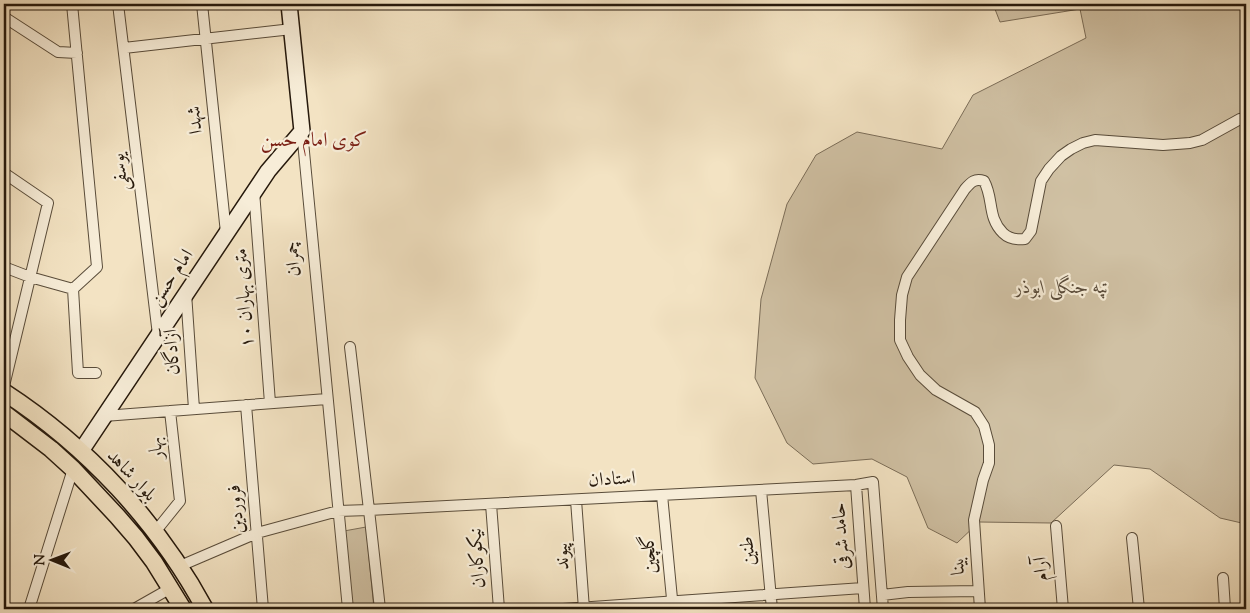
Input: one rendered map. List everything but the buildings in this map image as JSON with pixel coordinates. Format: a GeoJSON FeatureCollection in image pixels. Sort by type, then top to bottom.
{"type":"FeatureCollection","features":[{"type":"Feature","properties":{"kind":"main road","name":"بلوار شاهد"},"geometry":{"type":"LineString","coordinates":[[4,392],[36,414],[81,451],[129,501],[180,566],[205,609]]}},
{"type":"Feature","properties":{"kind":"main road","name":"بلوار شاهد"},"geometry":{"type":"LineString","coordinates":[[4,414],[51,449],[136,538],[154,562],[183,609]]}},
{"type":"Feature","properties":{"kind":"street"},"geometry":{"type":"LineString","coordinates":[[72,4],[97,267],[74,288]]}},
{"type":"Feature","properties":{"kind":"street","name":"یوسفی"},"geometry":{"type":"LineString","coordinates":[[118,4],[158,336]]}},
{"type":"Feature","properties":{"kind":"street","name":"شهدا"},"geometry":{"type":"LineString","coordinates":[[202,4],[226,233]]}},
{"type":"Feature","properties":{"kind":"street","name":"چمران"},"geometry":{"type":"LineString","coordinates":[[289,4],[348,609]]}},
{"type":"Feature","properties":{"kind":"street"},"geometry":{"type":"LineString","coordinates":[[4,17],[58,52],[77,53]]}},
{"type":"Feature","properties":{"kind":"street"},"geometry":{"type":"LineString","coordinates":[[124,48],[292,29]]}},
{"type":"Feature","properties":{"kind":"street","name":"بینا"},"geometry":{"type":"LineString","coordinates":[[980,609],[974,520],[989,463],[989,445],[984,426],[975,412],[936,390],[920,375],[908,357],[900,340],[902,295],[907,277],[972,181],[979,180],[984,182],[988,188],[992,213],[997,227],[1007,237],[1016,240],[1024,239],[1031,231],[1041,181],[1061,156],[1071,149],[1095,140],[1190,144],[1202,140],[1240,119],[1246,118]]}},
{"type":"Feature","properties":{"kind":"street","name":"امام حسن"},"geometry":{"type":"LineString","coordinates":[[81,451],[254,191],[268,171],[302,131]]}},
{"type":"Feature","properties":{"kind":"street"},"geometry":{"type":"LineString","coordinates":[[4,173],[48,203],[4,386]]}},
{"type":"Feature","properties":{"kind":"street","name":"۱۰ متری بهاران"},"geometry":{"type":"LineString","coordinates":[[254,191],[270,403]]}},
{"type":"Feature","properties":{"kind":"street"},"geometry":{"type":"LineString","coordinates":[[4,267],[74,288]]}},
{"type":"Feature","properties":{"kind":"street"},"geometry":{"type":"LineString","coordinates":[[74,288],[78,373],[96,373]]}},
{"type":"Feature","properties":{"kind":"street","name":"آزادگان"},"geometry":{"type":"LineString","coordinates":[[186,293],[194,409]]}},
{"type":"Feature","properties":{"kind":"street"},"geometry":{"type":"LineString","coordinates":[[350,347],[380,609]]}},
{"type":"Feature","properties":{"kind":"street"},"geometry":{"type":"LineString","coordinates":[[104,416],[328,399]]}},
{"type":"Feature","properties":{"kind":"street","name":"فروردین"},"geometry":{"type":"LineString","coordinates":[[246,405],[263,609]]}},
{"type":"Feature","properties":{"kind":"street","name":"بهار"},"geometry":{"type":"LineString","coordinates":[[155,532],[180,501],[170,411]]}},
{"type":"Feature","properties":{"kind":"street"},"geometry":{"type":"LineString","coordinates":[[29,609],[72,469]]}},
{"type":"Feature","properties":{"kind":"street","name":"حامد شرقی"},"geometry":{"type":"LineString","coordinates":[[865,609],[856,485],[873,482],[883,609]]}},
{"type":"Feature","properties":{"kind":"street","name":"استادان"},"geometry":{"type":"LineString","coordinates":[[368,510],[856,485]]}},
{"type":"Feature","properties":{"kind":"street","name":"طنین"},"geometry":{"type":"LineString","coordinates":[[761,490],[772,609]]}},
{"type":"Feature","properties":{"kind":"street","name":"گلچین"},"geometry":{"type":"LineString","coordinates":[[662,495],[672,606]]}},
{"type":"Feature","properties":{"kind":"street","name":"پیوند"},"geometry":{"type":"LineString","coordinates":[[576,500],[584,608]]}},
{"type":"Feature","properties":{"kind":"street","name":"نیکوکاران"},"geometry":{"type":"LineString","coordinates":[[492,504],[499,609]]}},
{"type":"Feature","properties":{"kind":"street"},"geometry":{"type":"LineString","coordinates":[[180,566],[257,533],[338,511],[368,510]]}},
{"type":"Feature","properties":{"kind":"street","name":"آرام"},"geometry":{"type":"LineString","coordinates":[[1056,526],[1063,609]]}},
{"type":"Feature","properties":{"kind":"street"},"geometry":{"type":"LineString","coordinates":[[1132,538],[1139,609]]}},
{"type":"Feature","properties":{"kind":"street"},"geometry":{"type":"LineString","coordinates":[[1224,578],[1225,609]]}},
{"type":"Feature","properties":{"kind":"street"},"geometry":{"type":"LineString","coordinates":[[134,609],[171,588]]}},
{"type":"Feature","properties":{"kind":"street"},"geometry":{"type":"LineString","coordinates":[[563,609],[672,606],[771,595],[863,588]]}},
{"type":"Feature","properties":{"kind":"street"},"geometry":{"type":"LineString","coordinates":[[882,594],[978,591]]}},
{"type":"Feature","properties":{"kind":"green space","name":"تپه جنگلی ابوذر"},"geometry":{"type":"Polygon","coordinates":[[[993,4],[1246,4],[1246,524],[1220,518],[1150,469],[1114,465],[1051,523],[979,522],[957,543],[928,528],[907,477],[872,459],[813,464],[787,443],[755,378],[761,299],[787,204],[816,155],[857,132],[942,149],[973,95],[1086,38],[1080,9],[1000,22],[993,4]]]}},
{"type":"Feature","properties":{"kind":"green space"},"geometry":{"type":"Polygon","coordinates":[[[366,527],[374,609],[353,609],[344,531],[366,527]]]}},
{"type":"Feature","properties":{"kind":"district","name":"کوی امام حسن"},"geometry":{"type":"Point","coordinates":[314,141]}}]}
